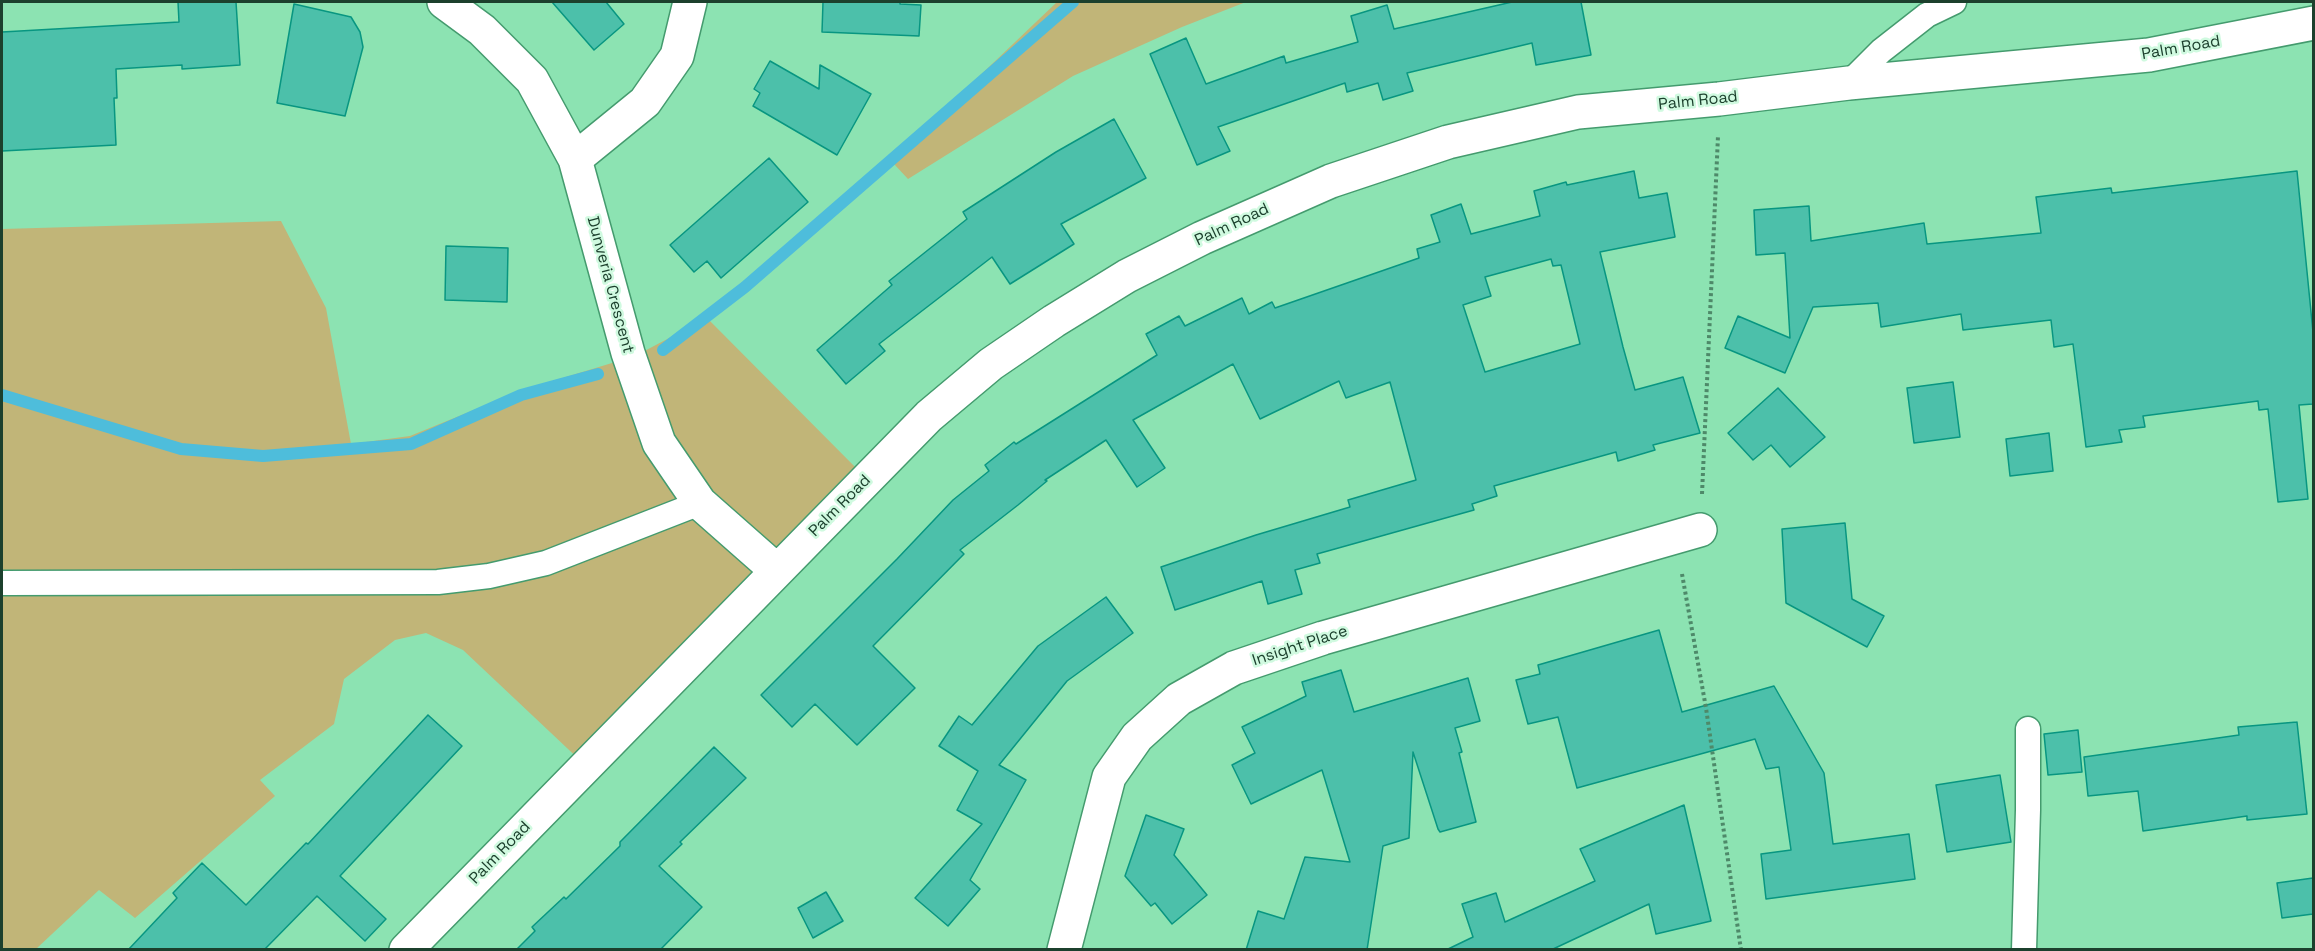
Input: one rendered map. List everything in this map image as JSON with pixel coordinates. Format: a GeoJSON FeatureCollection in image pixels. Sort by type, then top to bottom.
{"type":"FeatureCollection","features":[{"type":"Feature","properties":{"kind":"street","name":"Dunveria Crescent"},"geometry":{"type":"LineString","coordinates":[[444,2],[482,30],[532,80],[575,159],[628,353],[659,443],[700,503],[776,570]]}},
{"type":"Feature","properties":{"kind":"street"},"geometry":{"type":"LineString","coordinates":[[575,159],[645,102],[677,56],[690,2]]}},
{"type":"Feature","properties":{"kind":"street","name":"Palm Road"},"geometry":{"type":"LineString","coordinates":[[406,950],[929,416],[991,364],[1054,321],[1127,276],[1202,238],[1331,181],[1448,142],[1578,112],[1719,99],[1849,83],[2149,56],[2313,23]]}},
{"type":"Feature","properties":{"kind":"street","name":"Insight Place"},"geometry":{"type":"LineString","coordinates":[[1064,950],[1109,777],[1137,737],[1179,699],[1234,668],[1323,638],[1688,533]]}},
{"type":"Feature","properties":{"kind":"lane"},"geometry":{"type":"LineString","coordinates":[[1849,83],[1881,51],[1928,15],[1954,2]]}},
{"type":"Feature","properties":{"kind":"lane"},"geometry":{"type":"LineString","coordinates":[[2,583],[438,582],[489,576],[546,563],[700,503]]}},
{"type":"Feature","properties":{"kind":"lane"},"geometry":{"type":"LineString","coordinates":[[2024,950],[2028,729]]}},
{"type":"Feature","properties":{"kind":"path"},"geometry":{"type":"LineString","coordinates":[[1719,99],[1688,533],[1706,708],[1741,950]]}},
{"type":"Feature","properties":{"kind":"shaded area"},"geometry":{"type":"Polygon","coordinates":[[[1057,2],[1246,2],[1182,27],[1073,76],[908,179],[894,164],[970,85],[1057,2]]]}},
{"type":"Feature","properties":{"kind":"shaded area"},"geometry":{"type":"Polygon","coordinates":[[[281,221],[326,308],[351,444],[410,436],[523,390],[635,356],[707,318],[866,478],[585,765],[463,650],[426,633],[395,640],[344,679],[334,724],[260,780],[275,796],[135,918],[99,890],[36,949],[2,949],[2,229],[281,221]]]}},
{"type":"Feature","properties":{"kind":"building"},"geometry":{"type":"Polygon","coordinates":[[[178,2],[236,2],[240,65],[182,69],[182,65],[116,69],[117,98],[114,98],[116,145],[2,151],[2,32],[179,22],[178,2]]]}},
{"type":"Feature","properties":{"kind":"building"},"geometry":{"type":"Polygon","coordinates":[[[552,2],[606,2],[624,24],[594,50],[552,2]]]}},
{"type":"Feature","properties":{"kind":"building"},"geometry":{"type":"Polygon","coordinates":[[[823,2],[900,2],[900,4],[921,5],[919,36],[822,32],[823,2]]]}},
{"type":"Feature","properties":{"kind":"building"},"geometry":{"type":"Polygon","coordinates":[[[1512,2],[1581,2],[1591,55],[1536,65],[1532,43],[1407,73],[1413,91],[1383,100],[1378,83],[1347,92],[1345,83],[1218,127],[1230,151],[1197,165],[1150,54],[1186,38],[1206,84],[1284,56],[1286,63],[1358,42],[1351,16],[1387,5],[1394,29],[1512,2]]]}},
{"type":"Feature","properties":{"kind":"building"},"geometry":{"type":"Polygon","coordinates":[[[294,4],[351,17],[360,32],[363,47],[345,116],[277,103],[294,4]]]}},
{"type":"Feature","properties":{"kind":"building"},"geometry":{"type":"Polygon","coordinates":[[[770,61],[819,89],[820,65],[871,94],[837,155],[753,106],[760,93],[754,89],[770,61]]]}},
{"type":"Feature","properties":{"kind":"building"},"geometry":{"type":"Polygon","coordinates":[[[1114,119],[1146,178],[1061,224],[1074,244],[1010,284],[992,257],[879,344],[885,351],[846,384],[817,350],[892,285],[889,281],[967,219],[963,212],[1056,152],[1114,119]]]}},
{"type":"Feature","properties":{"kind":"building"},"geometry":{"type":"Polygon","coordinates":[[[769,158],[808,202],[721,278],[707,261],[694,272],[670,245],[769,158]]]}},
{"type":"Feature","properties":{"kind":"building"},"geometry":{"type":"Polygon","coordinates":[[[1634,171],[1639,198],[1667,193],[1675,237],[1600,252],[1635,390],[1683,377],[1700,433],[1653,445],[1655,450],[1618,461],[1616,452],[1494,486],[1497,496],[1472,504],[1474,510],[1317,554],[1320,563],[1295,570],[1302,594],[1268,604],[1262,581],[1175,610],[1161,567],[1350,507],[1348,500],[1416,480],[1390,382],[1346,398],[1339,381],[1260,419],[1233,364],[1133,420],[1165,468],[1137,487],[1106,440],[1045,480],[1047,481],[960,550],[964,554],[873,646],[915,688],[857,745],[815,704],[792,727],[761,695],[953,500],[989,471],[985,465],[1014,442],[1016,444],[1157,355],[1146,334],[1179,316],[1185,326],[1242,298],[1249,314],[1272,302],[1275,308],[1419,258],[1417,249],[1440,242],[1431,215],[1461,204],[1471,234],[1540,216],[1534,191],[1566,182],[1567,185],[1634,171]],[[1551,259],[1485,277],[1491,296],[1463,305],[1485,372],[1580,344],[1561,265],[1553,266],[1551,259]]]}},
{"type":"Feature","properties":{"kind":"building"},"geometry":{"type":"Polygon","coordinates":[[[2297,171],[2313,332],[2313,404],[2299,405],[2308,499],[2278,502],[2268,409],[2259,410],[2258,401],[2143,416],[2145,427],[2119,430],[2122,442],[2086,447],[2073,344],[2054,347],[2051,320],[1963,330],[1961,314],[1881,327],[1878,303],[1813,307],[1785,373],[1725,348],[1738,316],[1790,338],[1785,253],[1756,255],[1754,210],[1809,206],[1811,241],[1924,223],[1927,244],[2041,233],[2036,197],[2111,188],[2112,193],[2297,171]]]}},
{"type":"Feature","properties":{"kind":"building"},"geometry":{"type":"Polygon","coordinates":[[[446,246],[508,248],[507,302],[445,300],[446,246]]]}},
{"type":"Feature","properties":{"kind":"building"},"geometry":{"type":"Polygon","coordinates":[[[1953,382],[1960,437],[1914,443],[1907,388],[1953,382]]]}},
{"type":"Feature","properties":{"kind":"building"},"geometry":{"type":"Polygon","coordinates":[[[1778,388],[1825,437],[1790,467],[1771,445],[1753,460],[1728,433],[1778,388]]]}},
{"type":"Feature","properties":{"kind":"building"},"geometry":{"type":"Polygon","coordinates":[[[2049,433],[2053,471],[2010,476],[2006,439],[2049,433]]]}},
{"type":"Feature","properties":{"kind":"building"},"geometry":{"type":"Polygon","coordinates":[[[1845,523],[1852,599],[1884,616],[1867,647],[1786,603],[1782,529],[1845,523]]]}},
{"type":"Feature","properties":{"kind":"building"},"geometry":{"type":"Polygon","coordinates":[[[1106,597],[1133,633],[1067,681],[999,765],[1026,780],[970,880],[980,889],[948,926],[915,898],[982,824],[957,810],[978,771],[939,746],[959,716],[972,725],[1038,646],[1106,597]]]}},
{"type":"Feature","properties":{"kind":"building"},"geometry":{"type":"Polygon","coordinates":[[[1659,630],[1682,712],[1774,686],[1824,773],[1833,844],[1909,834],[1915,879],[1766,899],[1761,854],[1791,850],[1779,767],[1766,769],[1755,739],[1577,788],[1558,717],[1528,724],[1516,680],[1540,674],[1538,665],[1659,630]]]}},
{"type":"Feature","properties":{"kind":"building"},"geometry":{"type":"Polygon","coordinates":[[[1341,670],[1354,712],[1468,678],[1480,721],[1455,728],[1476,822],[1440,832],[1413,752],[1409,838],[1383,846],[1367,950],[1246,950],[1258,911],[1284,919],[1305,857],[1350,862],[1322,770],[1251,804],[1232,765],[1255,753],[1242,727],[1306,696],[1302,682],[1341,670]]]}},
{"type":"Feature","properties":{"kind":"building"},"geometry":{"type":"Polygon","coordinates":[[[428,715],[462,746],[340,876],[386,919],[365,941],[317,896],[264,950],[128,950],[177,898],[173,893],[202,863],[246,905],[306,843],[308,844],[428,715]]]}},
{"type":"Feature","properties":{"kind":"building"},"geometry":{"type":"Polygon","coordinates":[[[2297,722],[2307,814],[2247,820],[2247,816],[2143,831],[2138,791],[2088,796],[2084,757],[2239,735],[2238,727],[2297,722]]]}},
{"type":"Feature","properties":{"kind":"building"},"geometry":{"type":"Polygon","coordinates":[[[2078,730],[2082,772],[2048,775],[2044,734],[2078,730]]]}},
{"type":"Feature","properties":{"kind":"building"},"geometry":{"type":"Polygon","coordinates":[[[714,747],[746,778],[680,842],[682,844],[659,866],[702,907],[660,950],[516,950],[535,931],[532,927],[564,897],[566,899],[620,846],[620,842],[714,747]]]}},
{"type":"Feature","properties":{"kind":"building"},"geometry":{"type":"Polygon","coordinates":[[[2000,775],[2011,842],[1947,852],[1936,785],[2000,775]]]}},
{"type":"Feature","properties":{"kind":"building"},"geometry":{"type":"Polygon","coordinates":[[[1684,805],[1711,921],[1656,934],[1649,904],[1551,950],[1446,950],[1473,937],[1462,904],[1496,893],[1505,922],[1595,881],[1580,849],[1684,805]]]}},
{"type":"Feature","properties":{"kind":"building"},"geometry":{"type":"Polygon","coordinates":[[[1146,815],[1184,829],[1174,855],[1207,895],[1172,924],[1155,903],[1151,906],[1125,876],[1146,815]]]}},
{"type":"Feature","properties":{"kind":"building"},"geometry":{"type":"Polygon","coordinates":[[[2313,878],[2313,914],[2282,918],[2277,883],[2313,878]]]}},
{"type":"Feature","properties":{"kind":"building"},"geometry":{"type":"Polygon","coordinates":[[[826,892],[843,921],[813,938],[798,908],[826,892]]]}},
{"type":"Feature","properties":{"kind":"waterway"},"geometry":{"type":"LineString","coordinates":[[663,350],[745,287],[1073,2]]}},
{"type":"Feature","properties":{"kind":"waterway"},"geometry":{"type":"LineString","coordinates":[[2,395],[181,449],[263,456],[411,444],[521,395],[598,374]]}}]}
